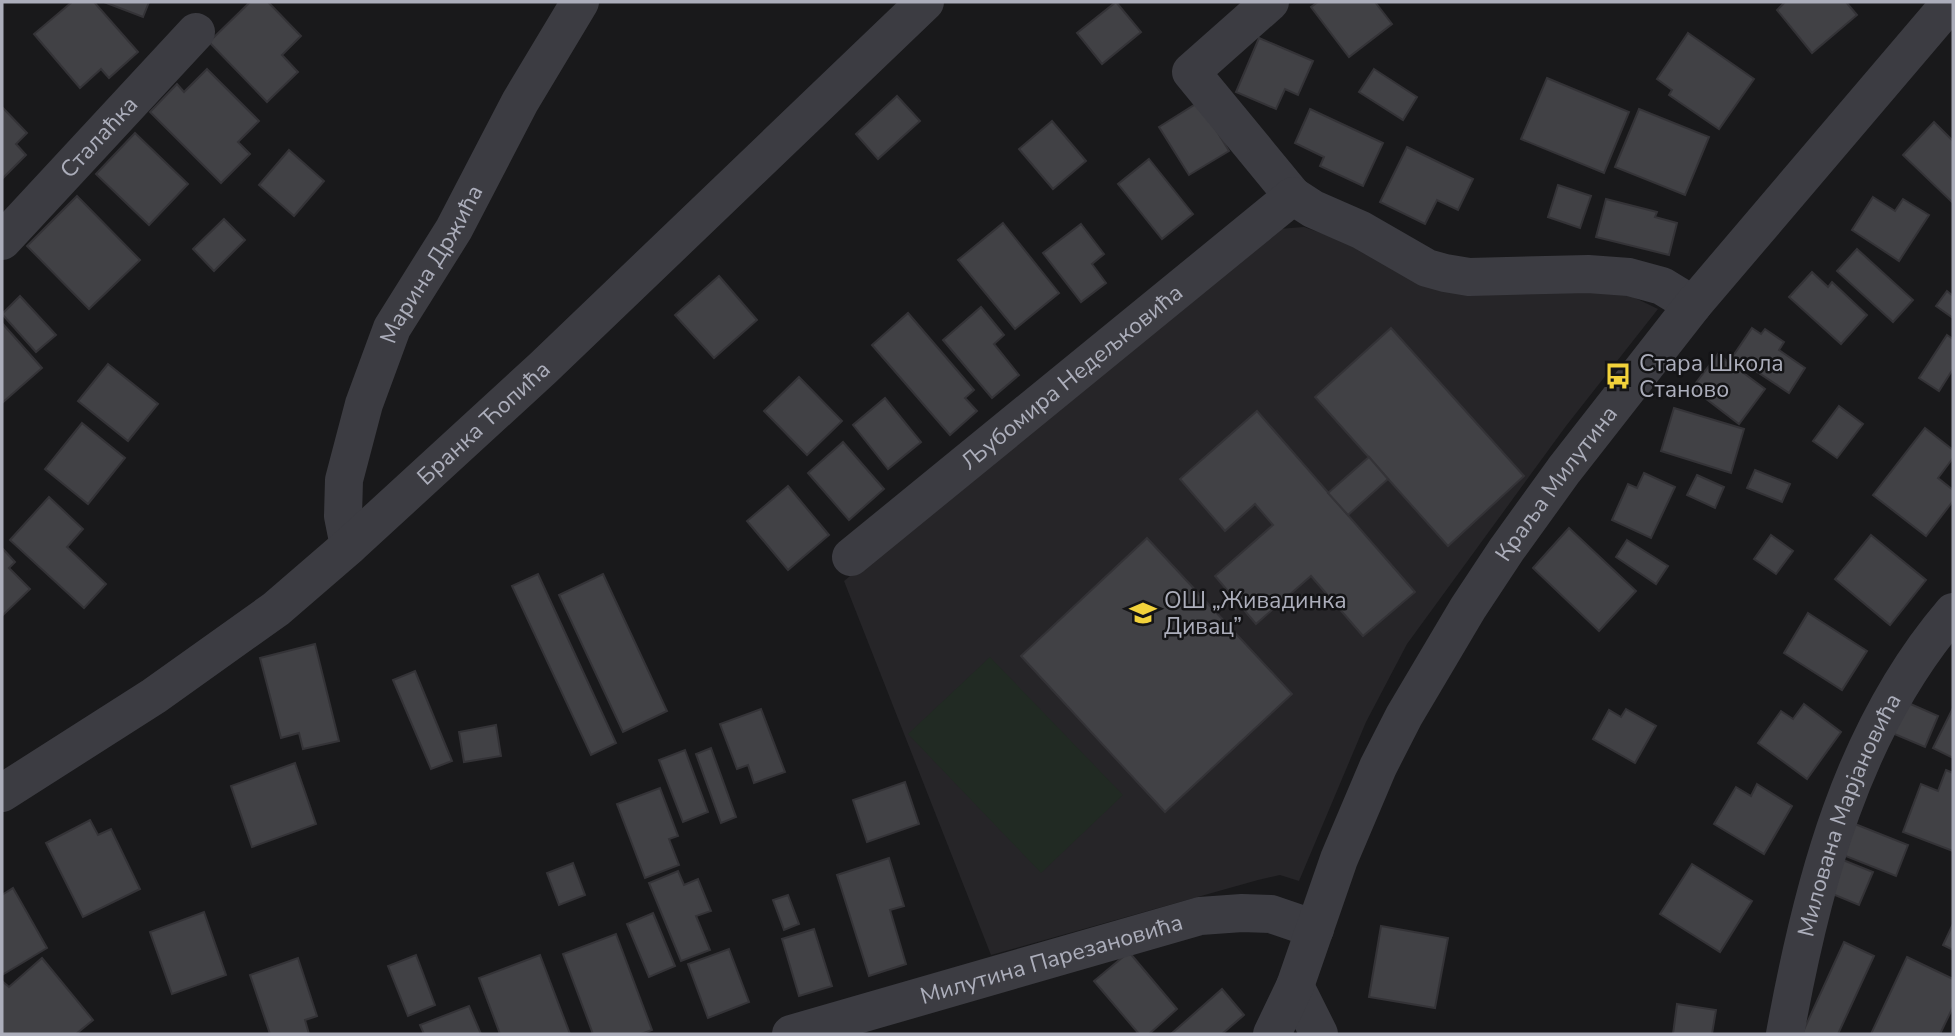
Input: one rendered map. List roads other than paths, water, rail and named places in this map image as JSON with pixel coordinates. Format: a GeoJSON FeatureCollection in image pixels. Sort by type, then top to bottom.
{"type":"FeatureCollection","features":[{"type":"Feature","properties":{"kind":"street","name":"Марина Држића"},"geometry":{"type":"LineString","coordinates":[[349,546],[344,516],[344,480],[364,404],[392,328],[454,229],[520,102],[580,2]]}},
{"type":"Feature","properties":{"kind":"street","name":"Бранка Ћопића"},"geometry":{"type":"LineString","coordinates":[[2,793],[165,688],[276,609],[349,546],[543,368],[925,2]]}},
{"type":"Feature","properties":{"kind":"street"},"geometry":{"type":"LineString","coordinates":[[1270,2],[1191,72],[1293,196],[1314,209],[1361,230],[1427,268],[1445,273],[1469,277],[1588,274],[1629,277],[1662,286],[1693,304]]}},
{"type":"Feature","properties":{"kind":"street","name":"Краља Милутина"},"geometry":{"type":"LineString","coordinates":[[1272,1034],[1296,986],[1339,859],[1378,767],[1404,716],[1507,549],[1564,470],[1693,304],[1951,2]]}},
{"type":"Feature","properties":{"kind":"street","name":"Сталаћка"},"geometry":{"type":"LineString","coordinates":[[2,241],[196,32]]}},
{"type":"Feature","properties":{"kind":"street","name":"Љубомира Недељковића"},"geometry":{"type":"LineString","coordinates":[[850,556],[1293,196]]}},
{"type":"Feature","properties":{"kind":"street","name":"Милована Марјановића"},"geometry":{"type":"LineString","coordinates":[[1785,1034],[1800,950],[1839,813],[1870,741],[1937,631],[1953,612]]}},
{"type":"Feature","properties":{"kind":"street","name":"Милутина Парезановића"},"geometry":{"type":"LineString","coordinates":[[791,1034],[1200,916],[1271,914],[1315,929]]}},
{"type":"Feature","properties":{"kind":"street"},"geometry":{"type":"LineString","coordinates":[[1296,986],[1319,1034]]}},
{"type":"Feature","properties":{"kind":"place","name":"Стара Школа Станово"},"geometry":{"type":"Point","coordinates":[1618,376]}},
{"type":"Feature","properties":{"kind":"place","name":"ОШ „Живадинка Дивац”"},"geometry":{"type":"Point","coordinates":[1143,613]}}]}
